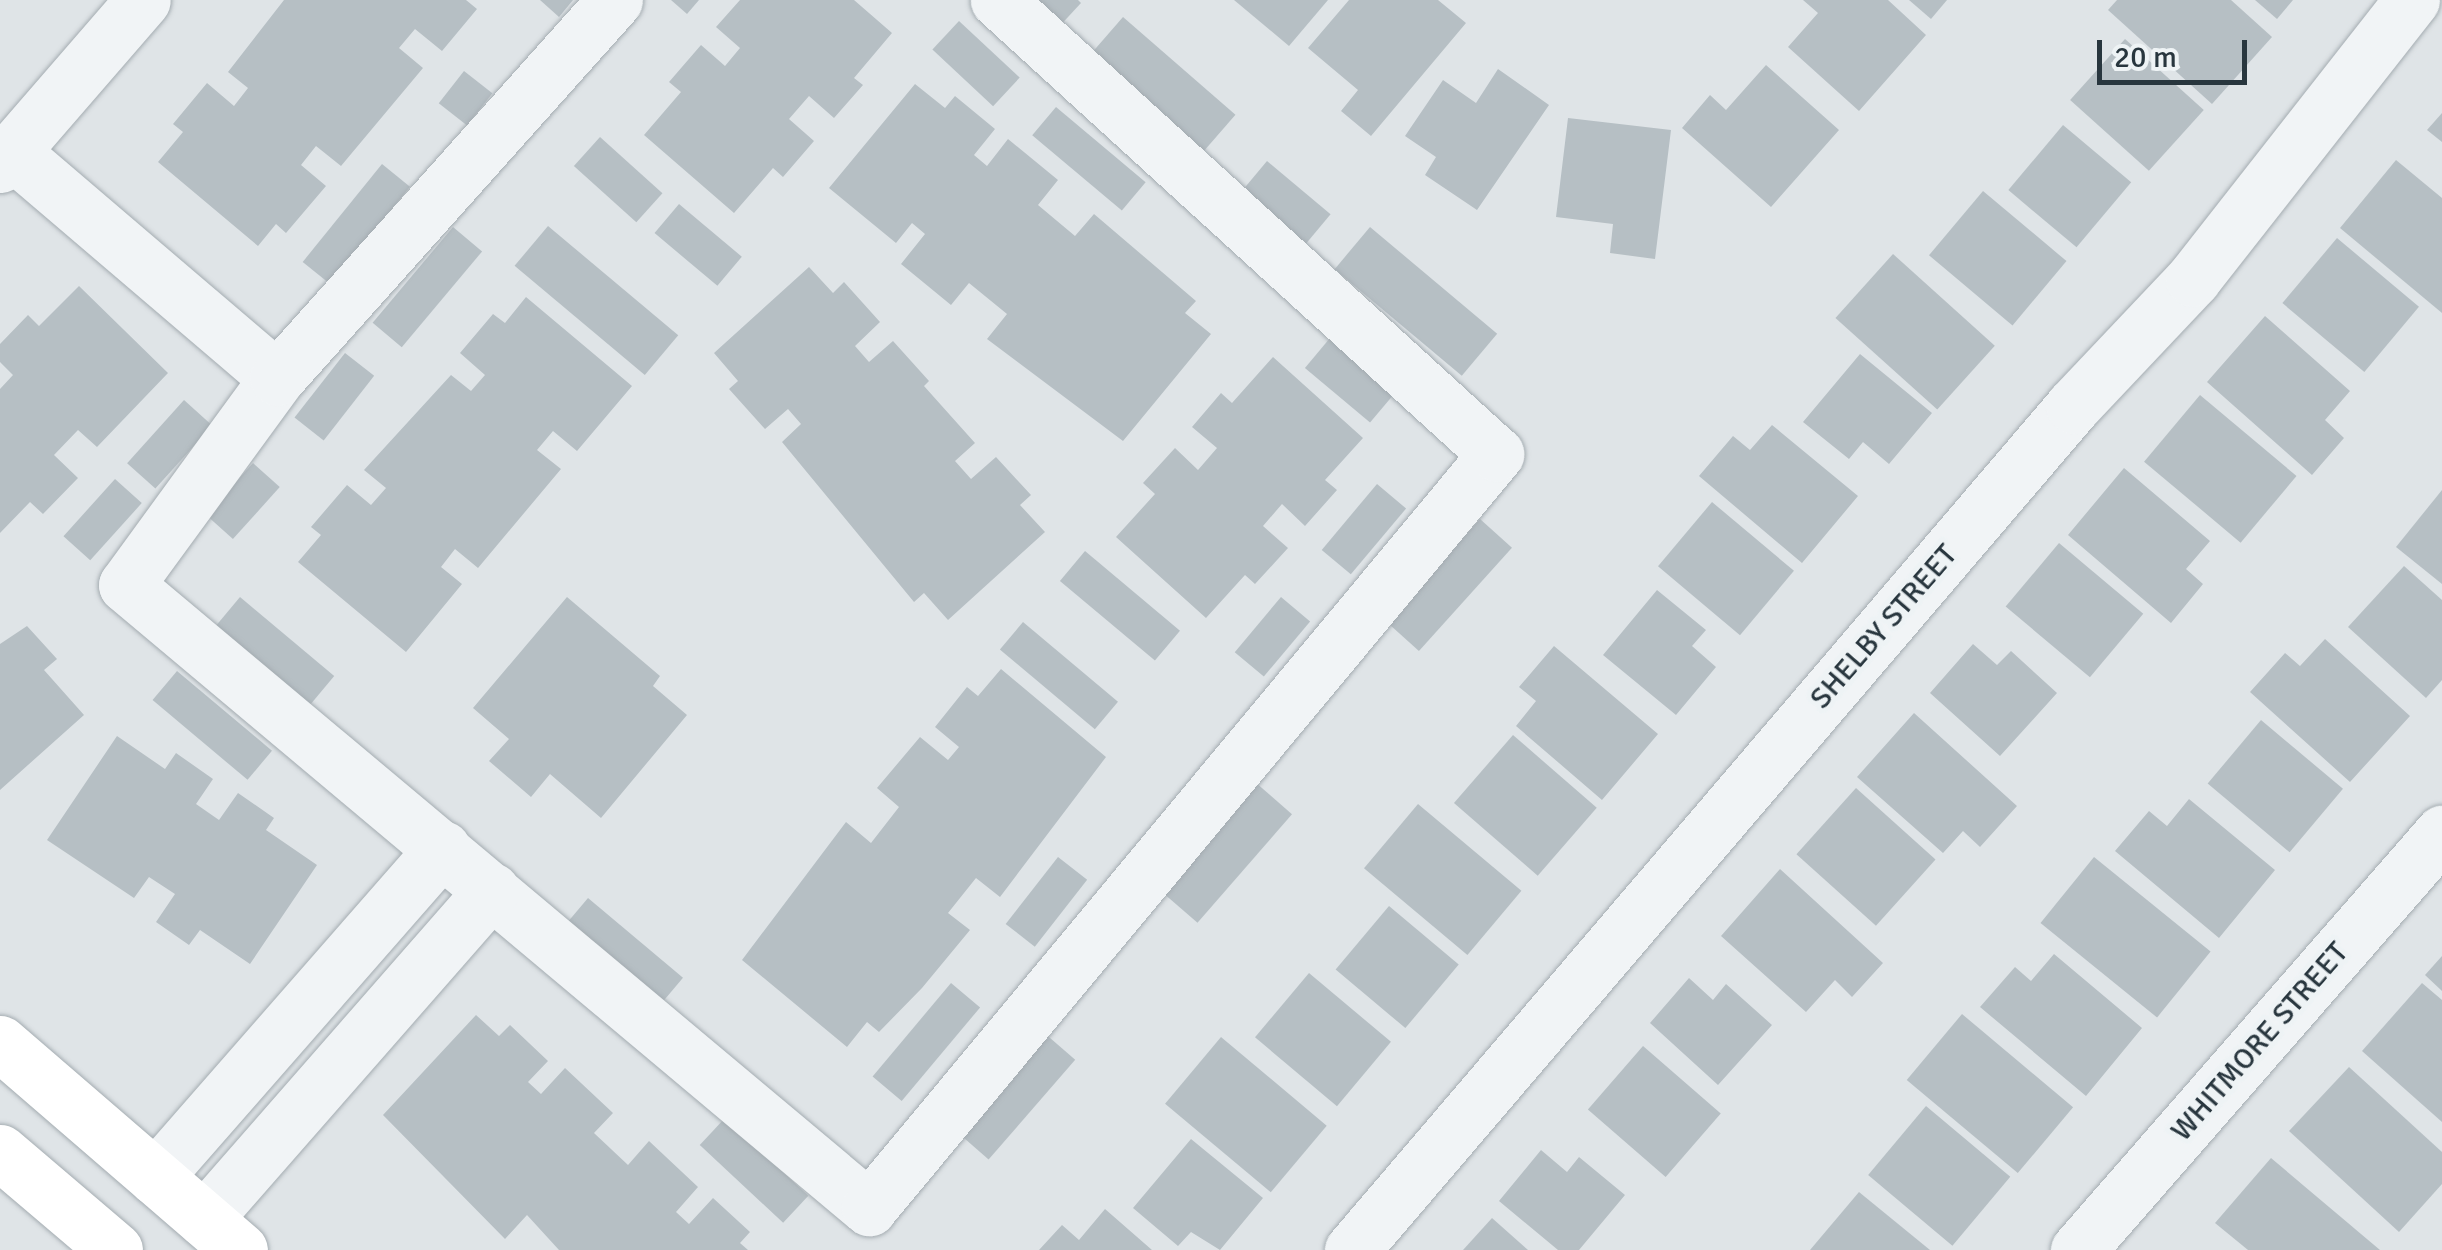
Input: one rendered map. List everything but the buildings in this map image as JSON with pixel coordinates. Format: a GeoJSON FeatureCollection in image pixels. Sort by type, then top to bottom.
{"type":"FeatureCollection","features":[{"type":"Feature","properties":{"kind":"main road"},"geometry":{"type":"LineString","coordinates":[[0,1042],[222,1235]]}},
{"type":"Feature","properties":{"kind":"main road"},"geometry":{"type":"LineString","coordinates":[[0,1152],[114,1250]]}},
{"type":"Feature","properties":{"kind":"street"},"geometry":{"type":"LineString","coordinates":[[143,0],[6,158],[277,378]]}},
{"type":"Feature","properties":{"kind":"street"},"geometry":{"type":"LineString","coordinates":[[615,0],[277,378],[126,585],[444,848],[868,1208],[1496,454],[998,0]]}},
{"type":"Feature","properties":{"kind":"street","name":"SHELBY STREET"},"geometry":{"type":"LineString","coordinates":[[1352,1250],[2073,406],[2193,278],[2412,0]]}},
{"type":"Feature","properties":{"kind":"street","name":"WHITMORE STREET"},"geometry":{"type":"LineString","coordinates":[[2078,1250],[2442,833]]}},
{"type":"Feature","properties":{"kind":"street"},"geometry":{"type":"LineString","coordinates":[[154,1177],[444,848]]}},
{"type":"Feature","properties":{"kind":"street"},"geometry":{"type":"LineString","coordinates":[[222,1235],[492,890]]}}]}
